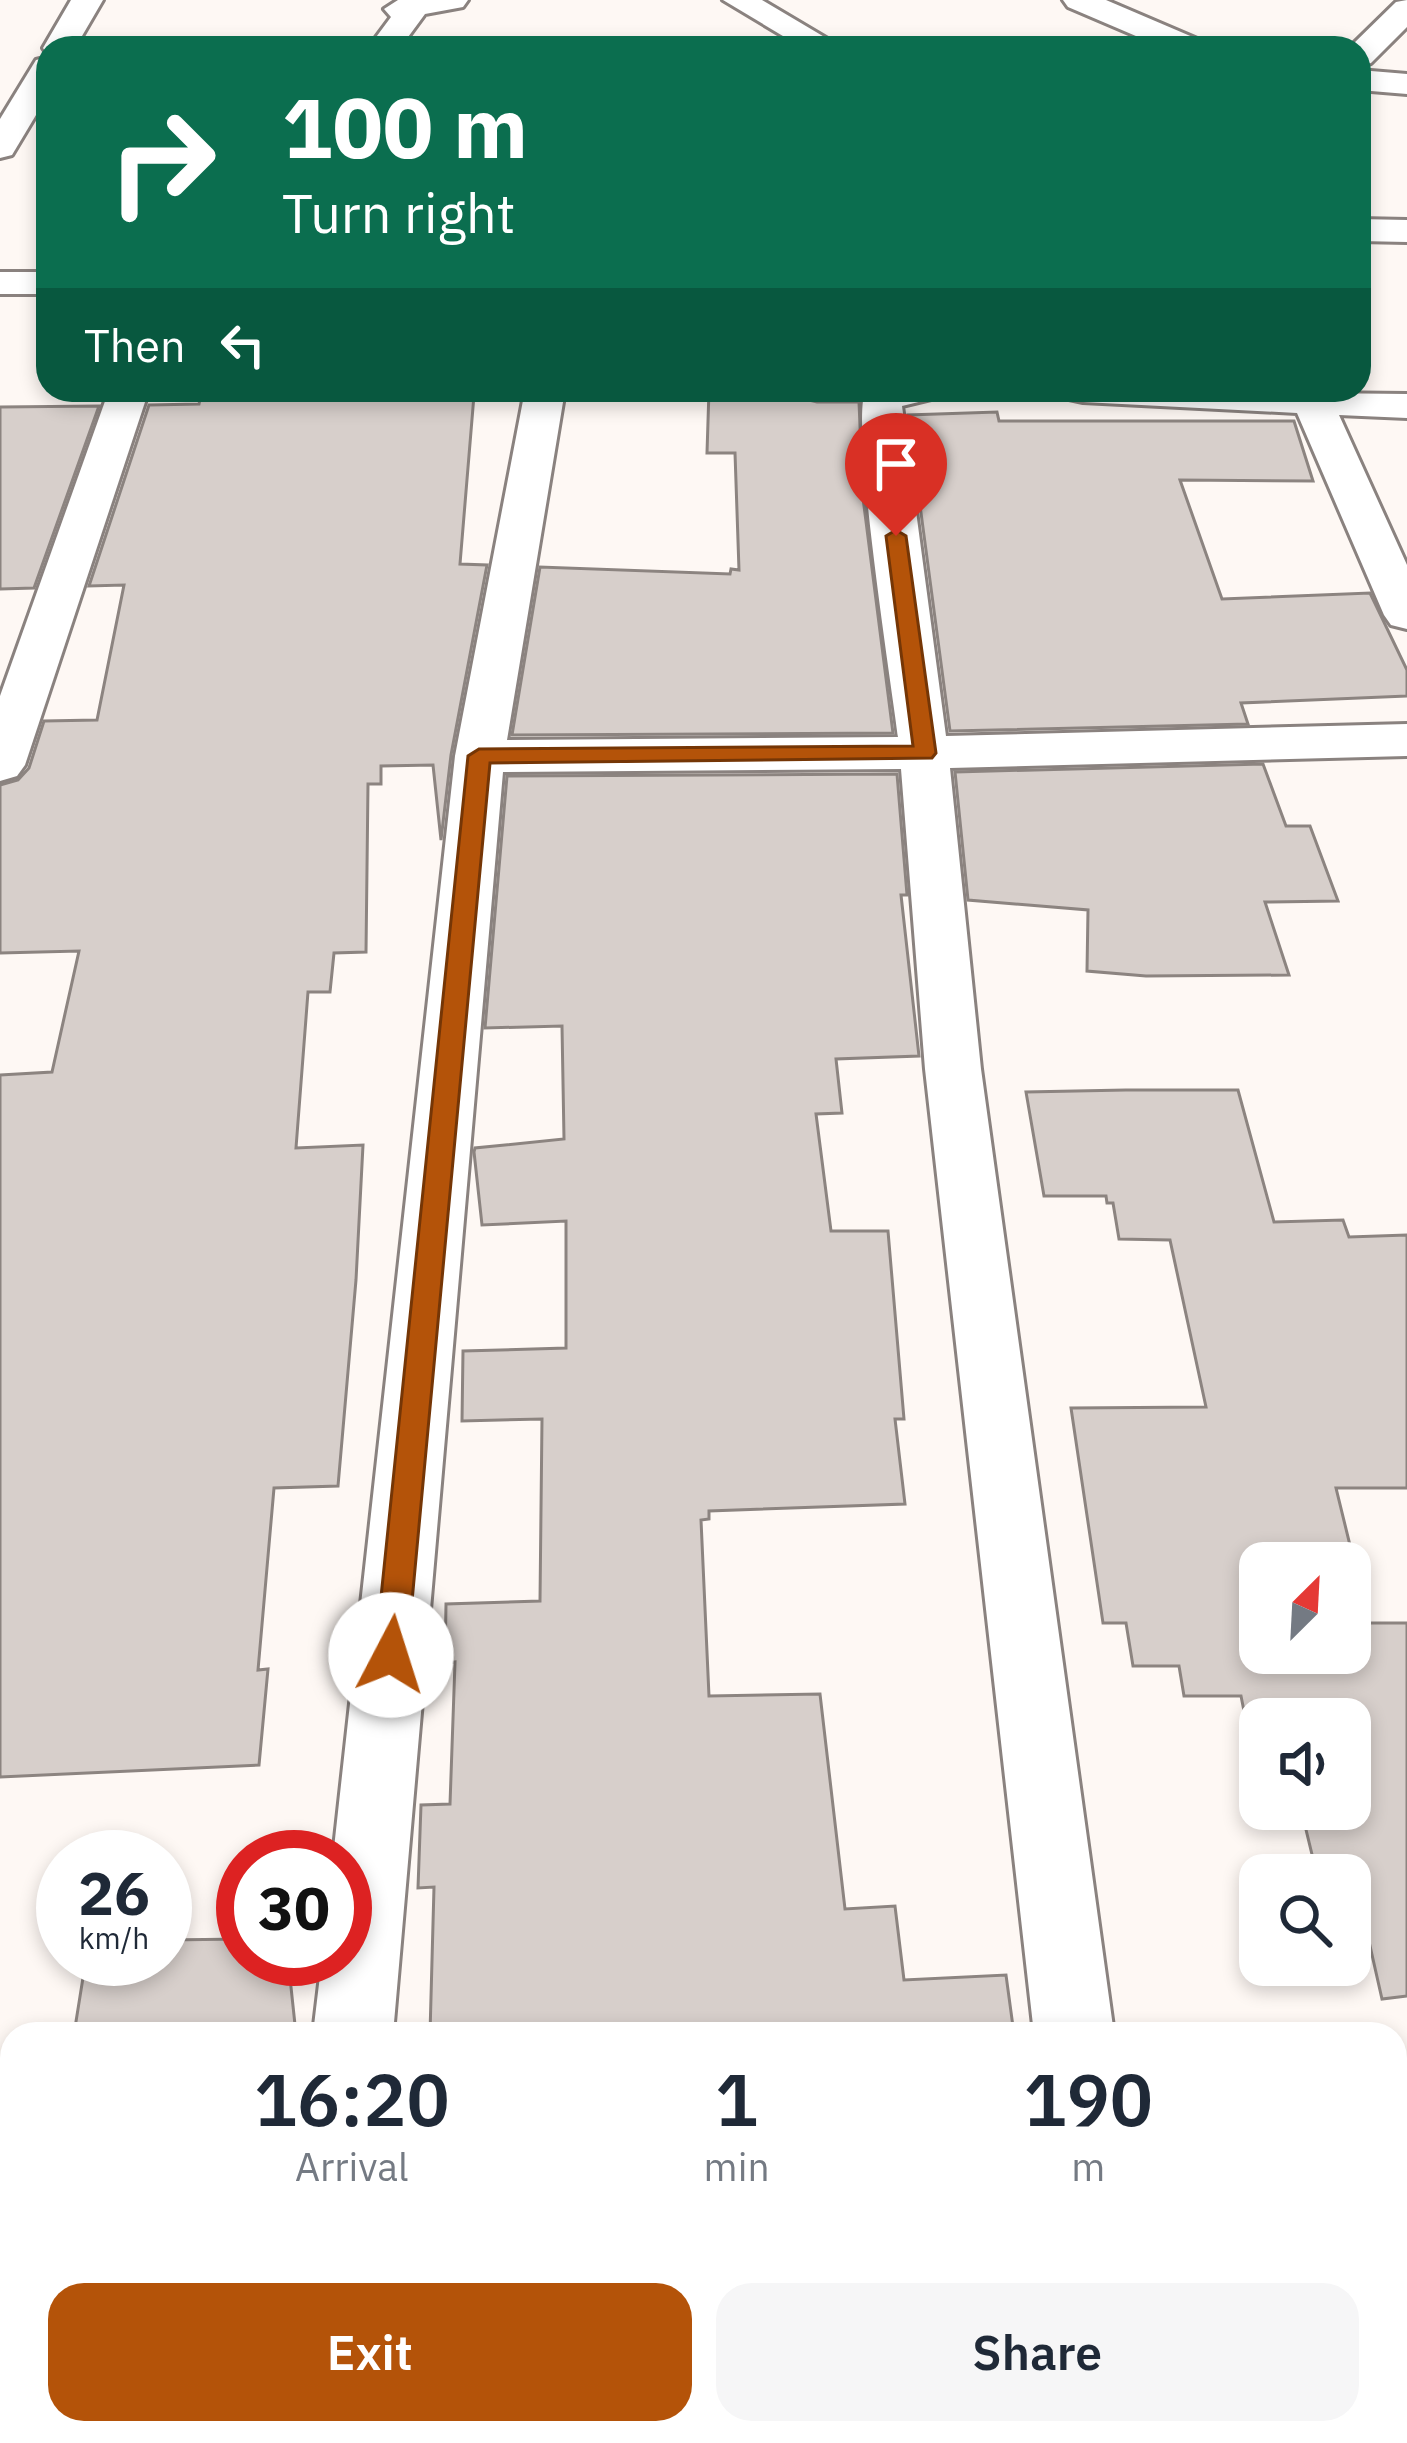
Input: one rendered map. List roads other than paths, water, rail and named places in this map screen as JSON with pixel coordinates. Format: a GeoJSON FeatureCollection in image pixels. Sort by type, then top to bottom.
{"type":"FeatureCollection","features":[{"type":"Feature","properties":{"kind":"street"},"geometry":{"type":"LineString","coordinates":[[66,36],[87,0]]}},
{"type":"Feature","properties":{"kind":"street"},"geometry":{"type":"LineString","coordinates":[[393,4],[452,0]]}},
{"type":"Feature","properties":{"kind":"street"},"geometry":{"type":"LineString","coordinates":[[739,0],[805,36]]}},
{"type":"Feature","properties":{"kind":"street"},"geometry":{"type":"LineString","coordinates":[[1079,0],[1163,36]]}},
{"type":"Feature","properties":{"kind":"street"},"geometry":{"type":"LineString","coordinates":[[393,4],[409,14],[393,36]]}},
{"type":"Feature","properties":{"kind":"street"},"geometry":{"type":"LineString","coordinates":[[1371,44],[1407,9]]}},
{"type":"Feature","properties":{"kind":"street"},"geometry":{"type":"LineString","coordinates":[[1371,81],[1407,84]]}},
{"type":"Feature","properties":{"kind":"street"},"geometry":{"type":"LineString","coordinates":[[0,148],[36,87]]}},
{"type":"Feature","properties":{"kind":"street"},"geometry":{"type":"LineString","coordinates":[[1371,230],[1407,231]]}},
{"type":"Feature","properties":{"kind":"street"},"geometry":{"type":"LineString","coordinates":[[0,283],[36,283]]}},
{"type":"Feature","properties":{"kind":"street"},"geometry":{"type":"LineString","coordinates":[[0,765],[125,402]]}},
{"type":"Feature","properties":{"kind":"street"},"geometry":{"type":"LineString","coordinates":[[354,2022],[479,756],[543,402]]}},
{"type":"Feature","properties":{"kind":"street"},"geometry":{"type":"LineString","coordinates":[[881,402],[925,753],[953,1069],[1072,2022]]}},
{"type":"Feature","properties":{"kind":"street"},"geometry":{"type":"LineString","coordinates":[[1312,402],[1407,615]]}},
{"type":"Feature","properties":{"kind":"street"},"geometry":{"type":"LineString","coordinates":[[1371,402],[1407,406]]}},
{"type":"Feature","properties":{"kind":"street"},"geometry":{"type":"LineString","coordinates":[[479,756],[925,753],[1407,740]]}}]}
